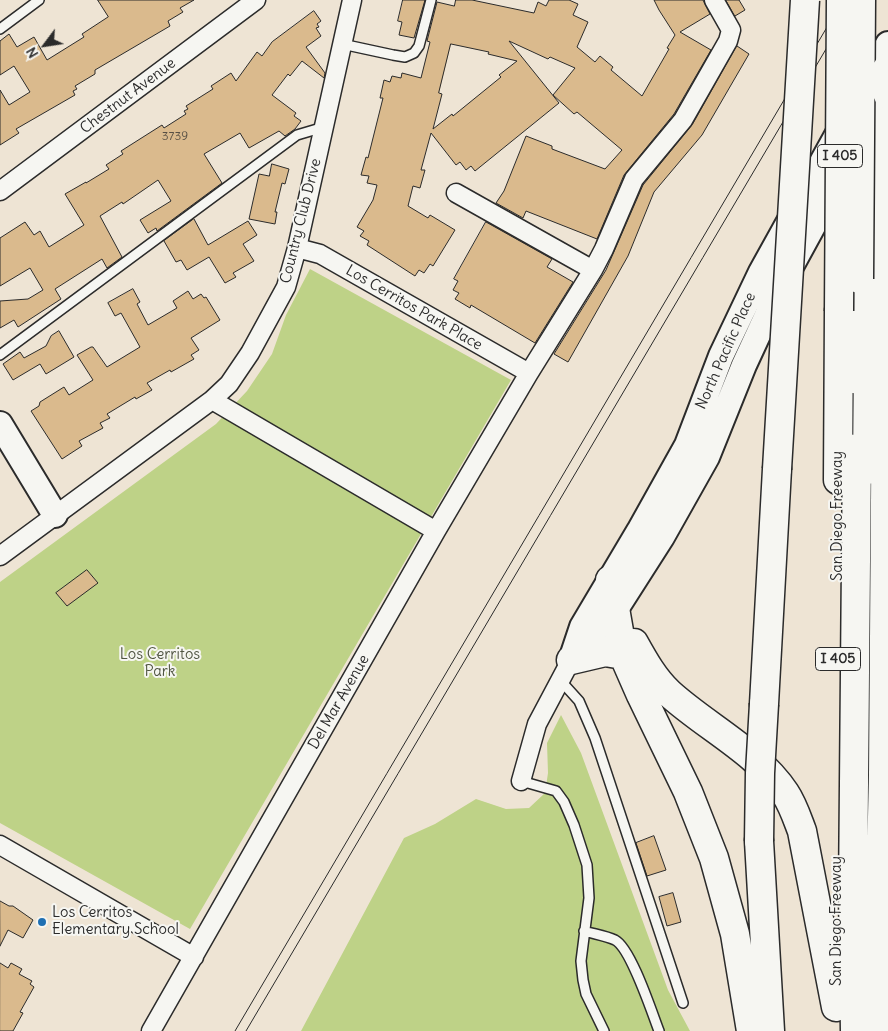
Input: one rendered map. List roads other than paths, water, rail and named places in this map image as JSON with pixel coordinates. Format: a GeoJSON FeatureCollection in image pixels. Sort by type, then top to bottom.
{"type":"FeatureCollection","features":[{"type":"Feature","properties":{"kind":"highway"},"geometry":{"type":"LineString","coordinates":[[770,1031],[759,841],[760,773],[805,0]]}},
{"type":"Feature","properties":{"kind":"highway","name":"San Diego Freeway"},"geometry":{"type":"LineString","coordinates":[[837,1019],[842,0]]}},
{"type":"Feature","properties":{"kind":"highway"},"geometry":{"type":"LineString","coordinates":[[856,1031],[853,895],[861,0]]}},
{"type":"Feature","properties":{"kind":"highway"},"geometry":{"type":"LineString","coordinates":[[867,1031],[865,1000],[864,812],[873,0]]}},
{"type":"Feature","properties":{"kind":"highway"},"geometry":{"type":"LineString","coordinates":[[882,1031],[879,942],[883,765],[888,67]]}},
{"type":"Feature","properties":{"kind":"highway"},"geometry":{"type":"LineString","coordinates":[[610,580],[616,609],[633,656],[641,695],[688,792],[714,858],[736,934],[751,1031]]}},
{"type":"Feature","properties":{"kind":"highway"},"geometry":{"type":"LineString","coordinates":[[566,670],[605,652],[633,656],[669,692],[766,771],[785,793],[802,831],[837,1019]]}},
{"type":"Feature","properties":{"kind":"main road","name":"North Pacific Place"},"geometry":{"type":"LineString","coordinates":[[566,670],[582,627],[687,445],[721,356],[762,272],[888,44]]}},
{"type":"Feature","properties":{"kind":"main road","name":"North Pacific Place"},"geometry":{"type":"LineString","coordinates":[[566,670],[616,609],[662,537],[708,456],[744,365],[782,282],[888,89]]}},
{"type":"Feature","properties":{"kind":"main road"},"geometry":{"type":"LineString","coordinates":[[0,424],[55,516]]}},
{"type":"Feature","properties":{"kind":"street","name":"Chestnut Avenue"},"geometry":{"type":"LineString","coordinates":[[0,192],[256,0]]}},
{"type":"Feature","properties":{"kind":"street","name":"Country Club Drive"},"geometry":{"type":"LineString","coordinates":[[0,556],[212,400],[229,384],[250,352],[286,286],[298,248],[352,0]]}},
{"type":"Feature","properties":{"kind":"street"},"geometry":{"type":"LineString","coordinates":[[529,373],[593,270],[634,179],[683,120],[728,41],[731,30],[714,0]]}},
{"type":"Feature","properties":{"kind":"street"},"geometry":{"type":"LineString","coordinates":[[456,193],[593,270]]}},
{"type":"Feature","properties":{"kind":"street","name":"Los Cerritos Park Place"},"geometry":{"type":"LineString","coordinates":[[298,248],[320,254],[529,373]]}},
{"type":"Feature","properties":{"kind":"street","name":"Del Mar Avenue"},"geometry":{"type":"LineString","coordinates":[[151,1031],[436,531],[529,373]]}},
{"type":"Feature","properties":{"kind":"street"},"geometry":{"type":"LineString","coordinates":[[212,400],[436,531]]}},
{"type":"Feature","properties":{"kind":"street","name":"North Pacific Place"},"geometry":{"type":"LineString","coordinates":[[521,781],[536,724],[566,670]]}},
{"type":"Feature","properties":{"kind":"street"},"geometry":{"type":"LineString","coordinates":[[0,845],[194,957]]}},
{"type":"Feature","properties":{"kind":"lane"},"geometry":{"type":"LineString","coordinates":[[0,29],[39,0]]}},
{"type":"Feature","properties":{"kind":"lane"},"geometry":{"type":"LineString","coordinates":[[342,44],[405,57],[414,53],[419,46],[431,0]]}},
{"type":"Feature","properties":{"kind":"lane"},"geometry":{"type":"LineString","coordinates":[[0,355],[297,135],[324,127]]}},
{"type":"Feature","properties":{"kind":"lane"},"geometry":{"type":"LineString","coordinates":[[566,670],[595,738],[682,1003]]}},
{"type":"Feature","properties":{"kind":"lane"},"geometry":{"type":"LineString","coordinates":[[521,781],[556,791],[564,802],[574,825],[587,865],[589,898],[581,961],[583,980],[586,994],[604,1031]]}},
{"type":"Feature","properties":{"kind":"lane"},"geometry":{"type":"LineString","coordinates":[[584,931],[616,941],[626,954],[638,976],[659,1031]]}},
{"type":"Feature","properties":{"kind":"tram line"},"geometry":{"type":"LineString","coordinates":[[235,1031],[843,0]]}},
{"type":"Feature","properties":{"kind":"tram line"},"geometry":{"type":"LineString","coordinates":[[246,1031],[855,0]]}},
{"type":"Feature","properties":{"kind":"place","name":"Los Cerritos Elementary School"},"geometry":{"type":"Point","coordinates":[42,922]}},
{"type":"Feature","properties":{"kind":"park label","name":"Los Cerritos Park"},"geometry":{"type":"Point","coordinates":[160,664]}}]}
